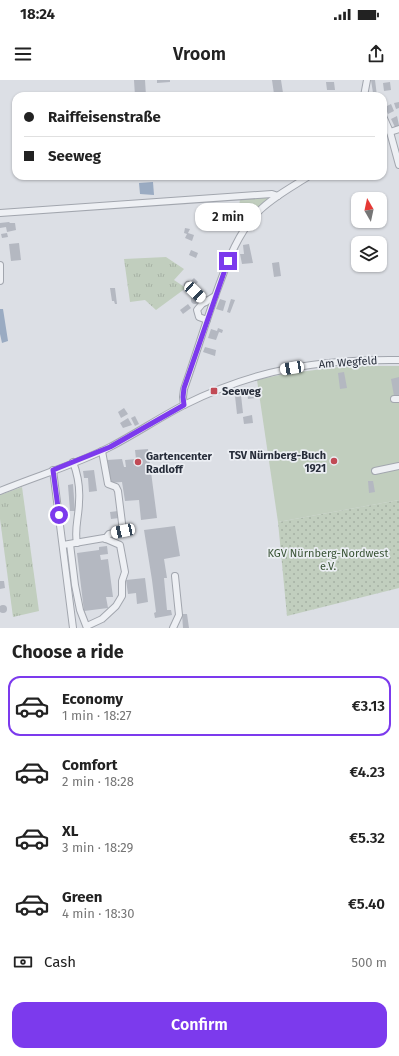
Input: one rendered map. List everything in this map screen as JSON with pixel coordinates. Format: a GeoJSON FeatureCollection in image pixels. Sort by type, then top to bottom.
{"type":"FeatureCollection","features":[{"type":"Feature","properties":{"kind":"street"},"geometry":{"type":"LineString","coordinates":[[366,92],[367,80]]}},
{"type":"Feature","properties":{"kind":"street"},"geometry":{"type":"LineString","coordinates":[[387,125],[399,165]]}},
{"type":"Feature","properties":{"kind":"street"},"geometry":{"type":"LineString","coordinates":[[390,132],[399,129]]}},
{"type":"Feature","properties":{"kind":"street"},"geometry":{"type":"LineString","coordinates":[[184,405],[183,393],[215,296],[230,257],[242,232],[258,212],[278,196],[303,180]]}},
{"type":"Feature","properties":{"kind":"street"},"geometry":{"type":"LineString","coordinates":[[0,213],[272,194],[278,196]]}},
{"type":"Feature","properties":{"kind":"street"},"geometry":{"type":"LineString","coordinates":[[0,265],[0,280]]}},
{"type":"Feature","properties":{"kind":"street"},"geometry":{"type":"LineString","coordinates":[[188,285],[206,302]]}},
{"type":"Feature","properties":{"kind":"street"},"geometry":{"type":"LineString","coordinates":[[207,320],[199,317],[197,310],[215,296]]}},
{"type":"Feature","properties":{"kind":"street","name":"Am Wegfeld"},"geometry":{"type":"LineString","coordinates":[[0,491],[102,451],[184,405],[235,382],[282,370],[340,362],[399,360]]}},
{"type":"Feature","properties":{"kind":"street"},"geometry":{"type":"LineString","coordinates":[[102,451],[108,484],[116,487],[118,491],[123,531],[109,534],[105,539]]}},
{"type":"Feature","properties":{"kind":"street"},"geometry":{"type":"LineString","coordinates":[[73,462],[78,482],[79,495],[76,537],[77,543]]}},
{"type":"Feature","properties":{"kind":"street"},"geometry":{"type":"LineString","coordinates":[[375,471],[399,466]]}},
{"type":"Feature","properties":{"kind":"street"},"geometry":{"type":"LineString","coordinates":[[53,470],[73,628]]}},
{"type":"Feature","properties":{"kind":"street"},"geometry":{"type":"LineString","coordinates":[[63,544],[105,539],[120,545],[125,572],[122,581],[122,596],[116,606],[102,619],[87,627],[78,597],[70,544]]}},
{"type":"Feature","properties":{"kind":"street"},"geometry":{"type":"LineString","coordinates":[[173,628],[179,615],[174,576]]}},
{"type":"Feature","properties":{"kind":"green space"},"geometry":{"type":"Polygon","coordinates":[[[270,196],[237,231],[240,198],[270,196]]]}},
{"type":"Feature","properties":{"kind":"green space"},"geometry":{"type":"Polygon","coordinates":[[[166,257],[184,269],[174,280],[186,288],[156,310],[145,300],[130,302],[124,259],[166,257]]]}},
{"type":"Feature","properties":{"kind":"green space","name":"TSV Nürnberg-Buch 1921"},"geometry":{"type":"Polygon","coordinates":[[[346,366],[399,366],[399,500],[278,522],[257,380],[284,374],[346,366]]]}},
{"type":"Feature","properties":{"kind":"green space"},"geometry":{"type":"Polygon","coordinates":[[[22,487],[39,611],[13,617],[0,519],[0,495],[22,487]]]}},
{"type":"Feature","properties":{"kind":"green space","name":"KGV Nürnberg-Nordwest e.V."},"geometry":{"type":"Polygon","coordinates":[[[399,500],[399,588],[287,616],[278,522],[399,500]]]}},
{"type":"Feature","properties":{"kind":"water"},"geometry":{"type":"Polygon","coordinates":[[[153,182],[154,195],[140,194],[139,183],[153,182]]]}},
{"type":"Feature","properties":{"kind":"water"},"geometry":{"type":"Polygon","coordinates":[[[0,309],[3,309],[8,341],[2,343],[0,334],[0,309]]]}},
{"type":"Feature","properties":{"kind":"building"},"geometry":{"type":"Polygon","coordinates":[[[134,80],[145,80],[146,92],[135,92],[134,80]]]}},
{"type":"Feature","properties":{"kind":"building"},"geometry":{"type":"Polygon","coordinates":[[[157,80],[170,80],[170,82],[157,83],[157,80]]]}},
{"type":"Feature","properties":{"kind":"building"},"geometry":{"type":"Polygon","coordinates":[[[272,80],[281,80],[283,92],[274,92],[272,80]]]}},
{"type":"Feature","properties":{"kind":"building"},"geometry":{"type":"Polygon","coordinates":[[[371,80],[375,80],[376,92],[373,92],[371,80]]]}},
{"type":"Feature","properties":{"kind":"building"},"geometry":{"type":"Polygon","coordinates":[[[326,82],[334,82],[335,90],[327,90],[326,82]]]}},
{"type":"Feature","properties":{"kind":"building"},"geometry":{"type":"Polygon","coordinates":[[[390,82],[391,90],[384,91],[383,83],[390,82]]]}},
{"type":"Feature","properties":{"kind":"building"},"geometry":{"type":"Polygon","coordinates":[[[399,102],[399,108],[396,109],[394,103],[399,102]]]}},
{"type":"Feature","properties":{"kind":"building"},"geometry":{"type":"Polygon","coordinates":[[[391,104],[394,111],[388,114],[387,106],[391,104]]]}},
{"type":"Feature","properties":{"kind":"building"},"geometry":{"type":"Polygon","coordinates":[[[397,116],[399,125],[395,127],[391,119],[397,116]]]}},
{"type":"Feature","properties":{"kind":"building"},"geometry":{"type":"Polygon","coordinates":[[[0,223],[15,223],[16,230],[7,232],[6,227],[0,228],[0,223]]]}},
{"type":"Feature","properties":{"kind":"building"},"geometry":{"type":"Polygon","coordinates":[[[185,228],[190,229],[188,233],[194,235],[192,241],[185,238],[187,234],[184,233],[185,228]]]}},
{"type":"Feature","properties":{"kind":"building"},"geometry":{"type":"Polygon","coordinates":[[[7,233],[8,237],[2,238],[1,234],[7,233]]]}},
{"type":"Feature","properties":{"kind":"building"},"geometry":{"type":"Polygon","coordinates":[[[19,243],[21,260],[11,261],[9,244],[19,243]]]}},
{"type":"Feature","properties":{"kind":"building"},"geometry":{"type":"Polygon","coordinates":[[[249,244],[253,263],[242,264],[240,254],[244,254],[243,245],[249,244]]]}},
{"type":"Feature","properties":{"kind":"building"},"geometry":{"type":"Polygon","coordinates":[[[191,250],[198,253],[196,258],[189,255],[191,250]]]}},
{"type":"Feature","properties":{"kind":"building"},"geometry":{"type":"Polygon","coordinates":[[[279,262],[281,276],[274,277],[272,263],[279,262]]]}},
{"type":"Feature","properties":{"kind":"building"},"geometry":{"type":"Polygon","coordinates":[[[194,278],[198,282],[193,287],[189,283],[194,278]]]}},
{"type":"Feature","properties":{"kind":"building"},"geometry":{"type":"Polygon","coordinates":[[[110,288],[115,288],[117,304],[112,301],[110,288]]]}},
{"type":"Feature","properties":{"kind":"building"},"geometry":{"type":"Polygon","coordinates":[[[195,296],[198,297],[198,303],[195,304],[192,303],[191,300],[192,297],[195,296]]]}},
{"type":"Feature","properties":{"kind":"building"},"geometry":{"type":"Polygon","coordinates":[[[220,299],[226,301],[223,311],[216,309],[220,299]]]}},
{"type":"Feature","properties":{"kind":"building"},"geometry":{"type":"Polygon","coordinates":[[[231,299],[235,300],[230,313],[227,312],[231,299]]]}},
{"type":"Feature","properties":{"kind":"building"},"geometry":{"type":"Polygon","coordinates":[[[188,304],[191,308],[183,314],[180,310],[188,304]]]}},
{"type":"Feature","properties":{"kind":"building"},"geometry":{"type":"Polygon","coordinates":[[[218,328],[223,330],[222,333],[219,332],[216,340],[208,338],[211,329],[217,331],[218,328]]]}},
{"type":"Feature","properties":{"kind":"building"},"geometry":{"type":"Polygon","coordinates":[[[205,347],[216,350],[215,356],[203,352],[205,347]]]}},
{"type":"Feature","properties":{"kind":"building"},"geometry":{"type":"Polygon","coordinates":[[[344,372],[347,388],[340,389],[338,373],[344,372]]]}},
{"type":"Feature","properties":{"kind":"building"},"geometry":{"type":"Polygon","coordinates":[[[399,377],[399,395],[394,396],[391,379],[399,377]]]}},
{"type":"Feature","properties":{"kind":"building"},"geometry":{"type":"Polygon","coordinates":[[[256,390],[257,398],[248,399],[247,391],[256,390]]]}},
{"type":"Feature","properties":{"kind":"building"},"geometry":{"type":"Polygon","coordinates":[[[241,395],[243,413],[237,414],[235,396],[241,395]]]}},
{"type":"Feature","properties":{"kind":"building"},"geometry":{"type":"Polygon","coordinates":[[[124,408],[128,414],[121,418],[118,412],[124,408]]]}},
{"type":"Feature","properties":{"kind":"building"},"geometry":{"type":"Polygon","coordinates":[[[252,415],[253,423],[244,424],[243,417],[252,415]]]}},
{"type":"Feature","properties":{"kind":"building"},"geometry":{"type":"Polygon","coordinates":[[[135,416],[139,424],[135,426],[131,418],[135,416]]]}},
{"type":"Feature","properties":{"kind":"building"},"geometry":{"type":"Polygon","coordinates":[[[128,418],[132,425],[123,428],[120,423],[128,418]]]}},
{"type":"Feature","properties":{"kind":"building"},"geometry":{"type":"Polygon","coordinates":[[[148,449],[157,518],[141,520],[139,500],[125,501],[122,482],[109,483],[107,460],[122,459],[124,467],[126,467],[125,460],[136,459],[135,450],[148,449]]]}},
{"type":"Feature","properties":{"kind":"building"},"geometry":{"type":"Polygon","coordinates":[[[94,470],[97,491],[89,492],[88,478],[84,478],[83,471],[94,470]]]}},
{"type":"Feature","properties":{"kind":"building"},"geometry":{"type":"Polygon","coordinates":[[[368,481],[373,481],[375,492],[369,493],[368,481]]]}},
{"type":"Feature","properties":{"kind":"building"},"geometry":{"type":"Polygon","coordinates":[[[73,484],[75,511],[70,511],[68,485],[73,484]]]}},
{"type":"Feature","properties":{"kind":"building"},"geometry":{"type":"Polygon","coordinates":[[[118,511],[119,518],[111,519],[110,512],[118,511]]]}},
{"type":"Feature","properties":{"kind":"building"},"geometry":{"type":"Polygon","coordinates":[[[175,526],[180,556],[164,559],[167,578],[164,578],[167,610],[171,610],[172,615],[155,618],[154,613],[156,612],[152,580],[144,530],[175,526]]]}},
{"type":"Feature","properties":{"kind":"building"},"geometry":{"type":"Polygon","coordinates":[[[107,546],[108,554],[100,555],[101,560],[108,559],[113,597],[106,597],[108,608],[84,611],[77,553],[99,550],[99,547],[107,546]]]}},
{"type":"Feature","properties":{"kind":"building"},"geometry":{"type":"Polygon","coordinates":[[[145,578],[148,602],[137,604],[136,593],[128,594],[126,580],[145,578]]]}},
{"type":"Feature","properties":{"kind":"building"},"geometry":{"type":"Polygon","coordinates":[[[0,581],[4,581],[5,588],[0,589],[0,581]]]}},
{"type":"Feature","properties":{"kind":"building"},"geometry":{"type":"Polygon","coordinates":[[[1,605],[5,605],[7,609],[5,613],[1,613],[-1,611],[-1,607],[1,605]]]}},
{"type":"Feature","properties":{"kind":"building"},"geometry":{"type":"Polygon","coordinates":[[[182,614],[187,614],[189,628],[183,628],[182,614]]]}},
{"type":"Feature","properties":{"kind":"place","name":"Seeweg"},"geometry":{"type":"Point","coordinates":[214,391]}},
{"type":"Feature","properties":{"kind":"place","name":"TSV Nürnberg-Buch 1921"},"geometry":{"type":"Point","coordinates":[334,461]}},
{"type":"Feature","properties":{"kind":"place","name":"Gartencenter Radloff"},"geometry":{"type":"Point","coordinates":[138,462]}},
{"type":"Feature","properties":{"kind":"route"},"geometry":{"type":"LineString","coordinates":[[59,515],[53,470],[86,458],[110,447],[184,405],[184,388],[228,261]]}}]}
